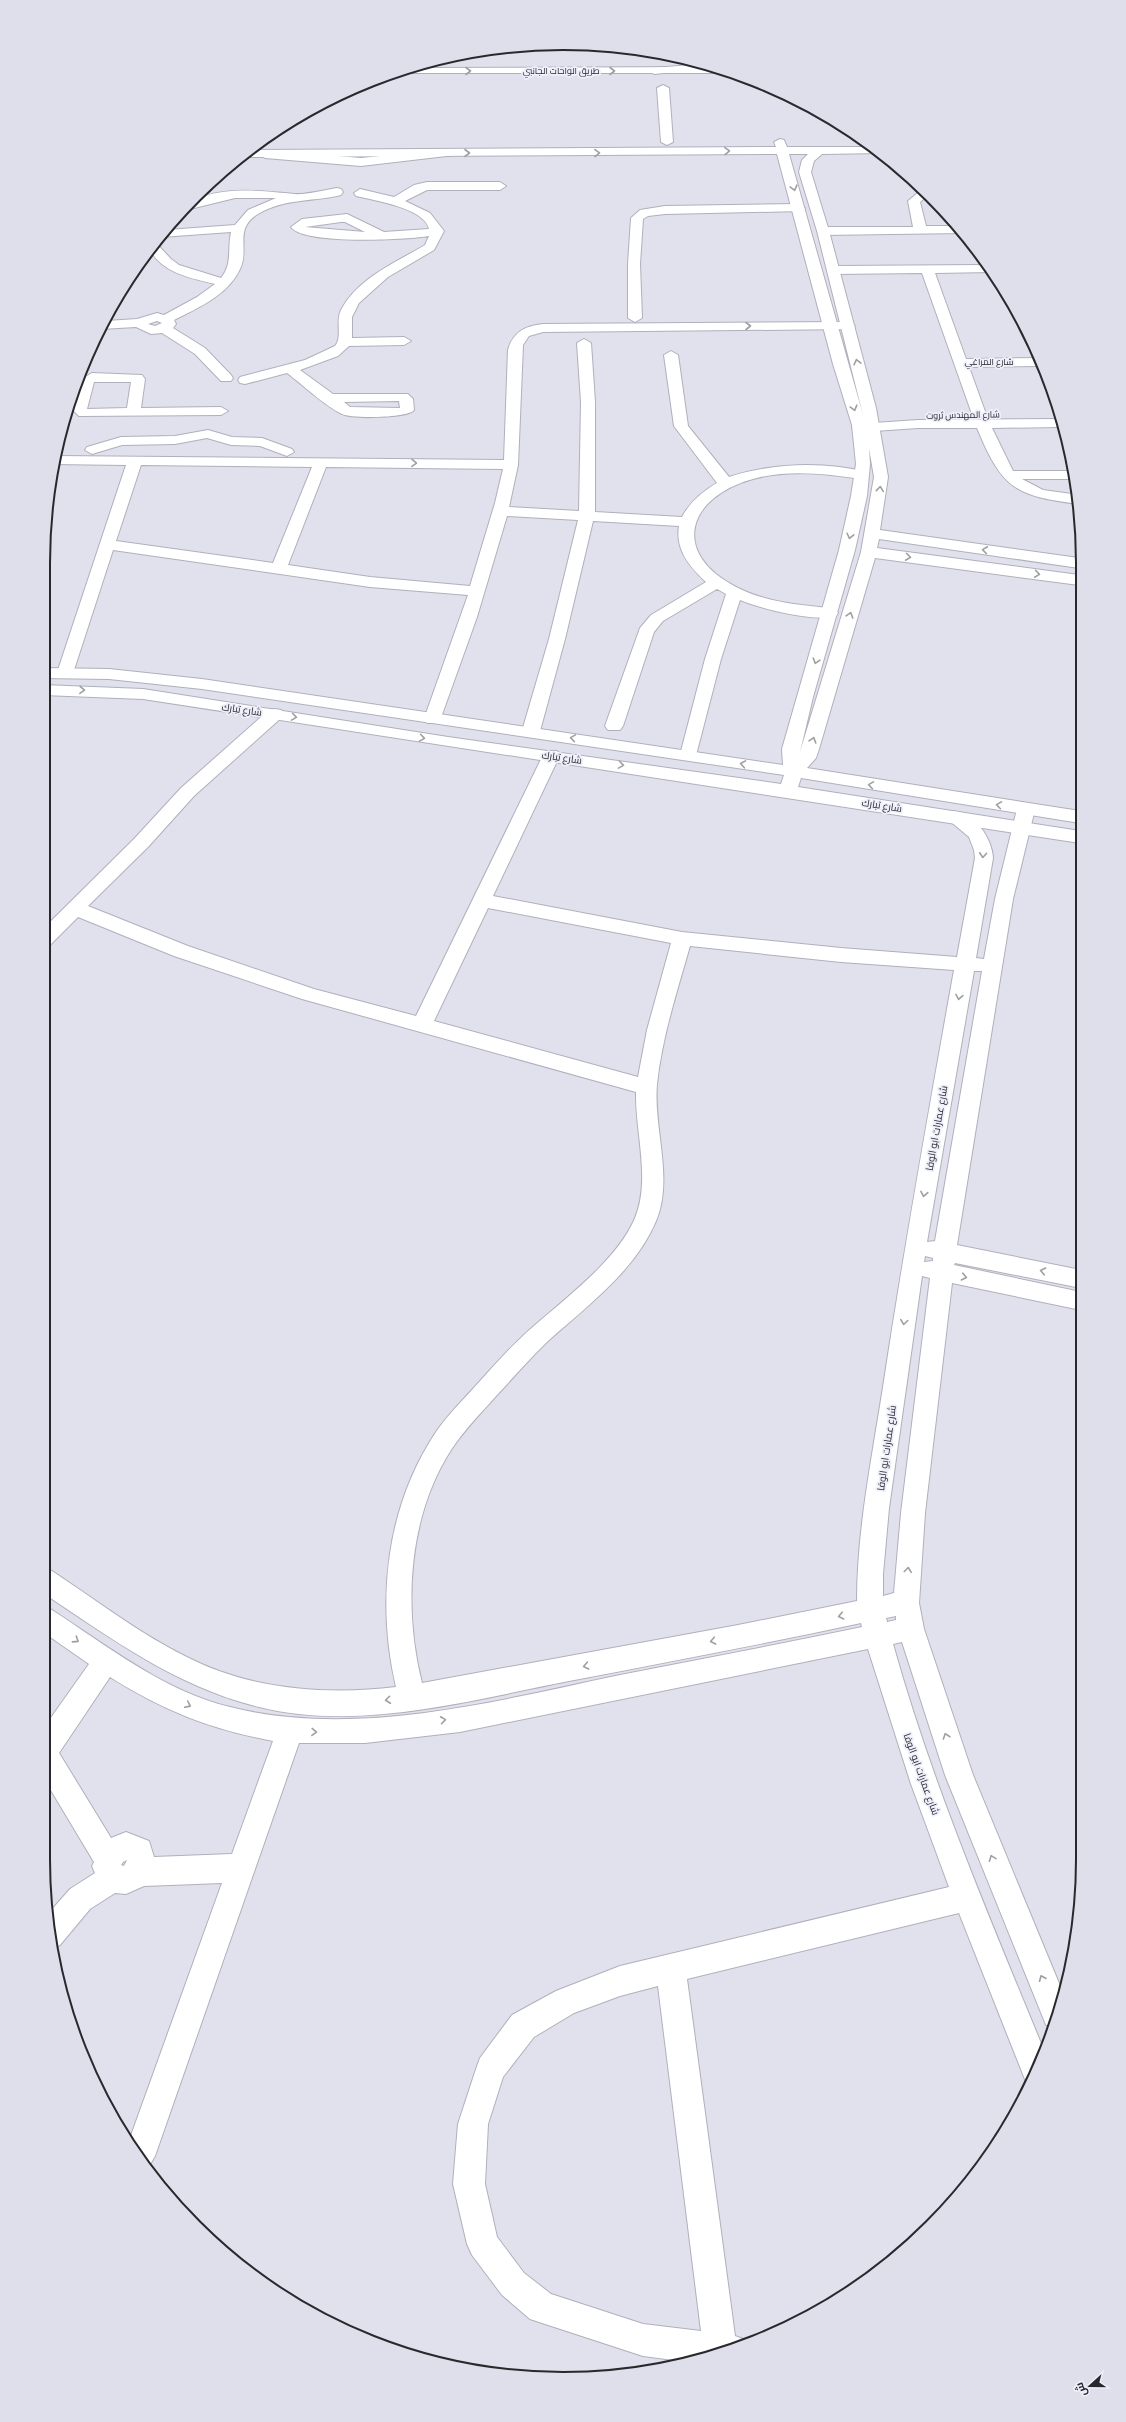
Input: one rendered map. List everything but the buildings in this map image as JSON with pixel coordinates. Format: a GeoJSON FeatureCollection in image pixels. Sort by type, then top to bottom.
{"type":"FeatureCollection","features":[{"type":"Feature","properties":{"kind":"main road"},"geometry":{"type":"LineString","coordinates":[[654,71],[699,68]]}},
{"type":"Feature","properties":{"kind":"main road","name":"طريق الواحات الجانبي"},"geometry":{"type":"LineString","coordinates":[[417,71],[706,70]]}},
{"type":"Feature","properties":{"kind":"main road"},"geometry":{"type":"LineString","coordinates":[[663,88],[667,142]]}},
{"type":"Feature","properties":{"kind":"main road"},"geometry":{"type":"LineString","coordinates":[[261,149],[451,153],[667,142],[782,147],[818,151],[867,150]]}},
{"type":"Feature","properties":{"kind":"main road"},"geometry":{"type":"LineString","coordinates":[[261,149],[782,147],[856,142]]}},
{"type":"Feature","properties":{"kind":"main road"},"geometry":{"type":"LineString","coordinates":[[782,147],[829,321],[866,428],[881,477],[874,534],[869,552],[807,758],[793,773]]}},
{"type":"Feature","properties":{"kind":"main road"},"geometry":{"type":"LineString","coordinates":[[261,149],[342,161],[371,162],[451,153]]}},
{"type":"Feature","properties":{"kind":"main road"},"geometry":{"type":"LineString","coordinates":[[788,790],[793,773],[792,749],[804,697],[847,550],[862,475],[869,408],[834,270],[805,172],[808,160],[818,151]]}},
{"type":"Feature","properties":{"kind":"main road"},"geometry":{"type":"LineString","coordinates":[[342,161],[349,164],[351,184]]}},
{"type":"Feature","properties":{"kind":"main road"},"geometry":{"type":"LineString","coordinates":[[351,184],[360,166],[371,162]]}},
{"type":"Feature","properties":{"kind":"main road"},"geometry":{"type":"LineString","coordinates":[[238,182],[254,188],[297,196]]}},
{"type":"Feature","properties":{"kind":"main road"},"geometry":{"type":"LineString","coordinates":[[221,197],[226,184]]}},
{"type":"Feature","properties":{"kind":"main road"},"geometry":{"type":"LineString","coordinates":[[92,450],[121,441],[175,440],[198,435],[207,431],[219,415],[233,387],[288,367],[332,354],[340,349],[346,342],[345,320],[352,303],[374,282],[430,247],[436,240],[438,231],[433,222],[424,214],[396,201],[351,184],[297,196],[259,209],[249,216],[239,228],[236,264],[224,283],[165,323]]}},
{"type":"Feature","properties":{"kind":"main road"},"geometry":{"type":"LineString","coordinates":[[396,201],[418,188],[427,186],[500,186]]}},
{"type":"Feature","properties":{"kind":"main road"},"geometry":{"type":"LineString","coordinates":[[196,205],[254,188]]}},
{"type":"Feature","properties":{"kind":"main road"},"geometry":{"type":"LineString","coordinates":[[254,188],[259,209]]}},
{"type":"Feature","properties":{"kind":"main road"},"geometry":{"type":"LineString","coordinates":[[920,230],[914,201],[921,195]]}},
{"type":"Feature","properties":{"kind":"main road"},"geometry":{"type":"LineString","coordinates":[[635,318],[634,264],[637,218],[644,213],[665,210],[799,208]]}},
{"type":"Feature","properties":{"kind":"main road"},"geometry":{"type":"LineString","coordinates":[[380,235],[347,218],[302,223],[297,227],[305,232],[380,235],[419,234],[438,231]]}},
{"type":"Feature","properties":{"kind":"main road"},"geometry":{"type":"LineString","coordinates":[[170,234],[239,228]]}},
{"type":"Feature","properties":{"kind":"main road"},"geometry":{"type":"LineString","coordinates":[[823,231],[953,230]]}},
{"type":"Feature","properties":{"kind":"main road"},"geometry":{"type":"LineString","coordinates":[[157,250],[160,256],[170,265],[224,283]]}},
{"type":"Feature","properties":{"kind":"main road"},"geometry":{"type":"LineString","coordinates":[[834,270],[983,269]]}},
{"type":"Feature","properties":{"kind":"main road"},"geometry":{"type":"LineString","coordinates":[[927,270],[981,419],[995,453],[1008,476],[1023,489],[1034,494],[1072,499]]}},
{"type":"Feature","properties":{"kind":"main road"},"geometry":{"type":"LineString","coordinates":[[109,325],[140,323],[153,317],[165,323],[200,351],[233,387]]}},
{"type":"Feature","properties":{"kind":"main road"},"geometry":{"type":"LineString","coordinates":[[433,719],[499,517],[511,459],[515,350],[518,340],[524,333],[543,328],[666,322],[847,321]]}},
{"type":"Feature","properties":{"kind":"main road"},"geometry":{"type":"LineString","coordinates":[[346,342],[404,341]]}},
{"type":"Feature","properties":{"kind":"main road"},"geometry":{"type":"LineString","coordinates":[[531,731],[557,639],[587,516],[588,402],[584,343]]}},
{"type":"Feature","properties":{"kind":"main road"},"geometry":{"type":"LineString","coordinates":[[671,355],[681,426],[726,484]]}},
{"type":"Feature","properties":{"kind":"main road","name":"شارع المراغي"},"geometry":{"type":"LineString","coordinates":[[960,363],[1035,362]]}},
{"type":"Feature","properties":{"kind":"main road"},"geometry":{"type":"LineString","coordinates":[[288,367],[328,398]]}},
{"type":"Feature","properties":{"kind":"main road","name":"شارع المهندس ثروت"},"geometry":{"type":"LineString","coordinates":[[869,408],[907,420]]}},
{"type":"Feature","properties":{"kind":"main road"},"geometry":{"type":"LineString","coordinates":[[133,412],[219,415]]}},
{"type":"Feature","properties":{"kind":"main road","name":"شارع المهندس ثروت"},"geometry":{"type":"LineString","coordinates":[[981,419],[1054,413]]}},
{"type":"Feature","properties":{"kind":"main road"},"geometry":{"type":"LineString","coordinates":[[217,435],[220,421],[219,415]]}},
{"type":"Feature","properties":{"kind":"main road","name":"شارع المهندس ثروت"},"geometry":{"type":"LineString","coordinates":[[866,428],[907,420],[981,419],[1057,423]]}},
{"type":"Feature","properties":{"kind":"main road"},"geometry":{"type":"LineString","coordinates":[[198,435],[217,435],[231,441],[262,442],[287,452]]}},
{"type":"Feature","properties":{"kind":"main road"},"geometry":{"type":"LineString","coordinates":[[63,450],[92,450],[167,456],[321,462],[511,459]]}},
{"type":"Feature","properties":{"kind":"main road"},"geometry":{"type":"LineString","coordinates":[[61,460],[135,460],[167,456],[287,452],[511,459]]}},
{"type":"Feature","properties":{"kind":"main road"},"geometry":{"type":"LineString","coordinates":[[65,673],[135,460]]}},
{"type":"Feature","properties":{"kind":"main road"},"geometry":{"type":"LineString","coordinates":[[278,570],[321,462]]}},
{"type":"Feature","properties":{"kind":"main road"},"geometry":{"type":"LineString","coordinates":[[830,612],[788,609],[735,592],[718,582],[702,569],[691,554],[686,535],[688,522],[696,506],[704,498],[726,484],[759,473],[784,470],[834,470],[862,475]]}},
{"type":"Feature","properties":{"kind":"main road"},"geometry":{"type":"LineString","coordinates":[[1008,476],[1068,475]]}},
{"type":"Feature","properties":{"kind":"main road"},"geometry":{"type":"LineString","coordinates":[[479,522],[499,517],[587,516],[688,522]]}},
{"type":"Feature","properties":{"kind":"main road"},"geometry":{"type":"LineString","coordinates":[[874,534],[1076,563]]}},
{"type":"Feature","properties":{"kind":"main road"},"geometry":{"type":"LineString","coordinates":[[107,544],[278,570],[370,582],[476,591]]}},
{"type":"Feature","properties":{"kind":"main road"},"geometry":{"type":"LineString","coordinates":[[869,552],[1076,580]]}},
{"type":"Feature","properties":{"kind":"main road"},"geometry":{"type":"LineString","coordinates":[[614,726],[646,631],[657,618],[718,582]]}},
{"type":"Feature","properties":{"kind":"main road"},"geometry":{"type":"LineString","coordinates":[[689,755],[713,659],[735,592]]}},
{"type":"Feature","properties":{"kind":"main road","name":"شارع تبارك"},"geometry":{"type":"LineString","coordinates":[[50,673],[109,674],[202,684],[433,719],[531,731],[689,755],[793,773],[1024,819],[1076,836]]}},
{"type":"Feature","properties":{"kind":"main road","name":"شارع تبارك"},"geometry":{"type":"LineString","coordinates":[[50,690],[80,690],[143,694],[448,742],[602,762],[953,816],[1024,819],[1076,817]]}},
{"type":"Feature","properties":{"kind":"main road"},"geometry":{"type":"LineString","coordinates":[[50,933],[231,753],[275,714]]}},
{"type":"Feature","properties":{"kind":"main road"},"geometry":{"type":"LineString","coordinates":[[602,762],[608,743]]}},
{"type":"Feature","properties":{"kind":"main road"},"geometry":{"type":"LineString","coordinates":[[422,1026],[551,756]]}},
{"type":"Feature","properties":{"kind":"main road","name":"شارع عمارات ابو الوفا"},"geometry":{"type":"LineString","coordinates":[[953,816],[978,834],[984,846],[914,1256],[877,1508],[870,1574],[870,1609],[875,1635],[925,1784],[967,1897],[1034,2062]]}},
{"type":"Feature","properties":{"kind":"main road"},"geometry":{"type":"LineString","coordinates":[[1024,819],[1004,899],[944,1261],[913,1513],[906,1584],[906,1603],[911,1629],[959,1775],[1056,2002]]}},
{"type":"Feature","properties":{"kind":"main road"},"geometry":{"type":"LineString","coordinates":[[481,900],[682,939],[841,955],[993,966]]}},
{"type":"Feature","properties":{"kind":"main road"},"geometry":{"type":"LineString","coordinates":[[74,908],[210,961],[309,994],[647,1087]]}},
{"type":"Feature","properties":{"kind":"main road"},"geometry":{"type":"LineString","coordinates":[[412,1697],[402,1651],[398,1606],[401,1563],[409,1521],[424,1477],[442,1444],[462,1417],[528,1346],[592,1287],[615,1262],[647,1219],[651,1170],[647,1087],[654,1045],[682,939]]}},
{"type":"Feature","properties":{"kind":"main road"},"geometry":{"type":"LineString","coordinates":[[914,1256],[1076,1278]]}},
{"type":"Feature","properties":{"kind":"main road"},"geometry":{"type":"LineString","coordinates":[[944,1261],[1076,1300]]}},
{"type":"Feature","properties":{"kind":"main road"},"geometry":{"type":"LineString","coordinates":[[50,1583],[170,1659],[217,1683],[264,1696],[313,1703],[363,1703],[412,1697],[797,1626],[870,1609],[906,1603]]}},
{"type":"Feature","properties":{"kind":"main road"},"geometry":{"type":"LineString","coordinates":[[50,1623],[151,1687],[192,1708],[231,1720],[290,1731],[329,1732],[444,1720],[532,1706],[804,1651],[875,1635],[911,1629]]}},
{"type":"Feature","properties":{"kind":"main road"},"geometry":{"type":"LineString","coordinates":[[797,1626],[804,1651]]}},
{"type":"Feature","properties":{"kind":"main road"},"geometry":{"type":"LineString","coordinates":[[151,1687],[170,1659]]}},
{"type":"Feature","properties":{"kind":"main road"},"geometry":{"type":"LineString","coordinates":[[50,1741],[107,1660]]}},
{"type":"Feature","properties":{"kind":"main road"},"geometry":{"type":"LineString","coordinates":[[141,2151],[290,1731]]}},
{"type":"Feature","properties":{"kind":"main road"},"geometry":{"type":"LineString","coordinates":[[50,1766],[120,1869]]}},
{"type":"Feature","properties":{"kind":"main road"},"geometry":{"type":"LineString","coordinates":[[55,1929],[80,1899],[120,1869],[241,1868]]}},
{"type":"Feature","properties":{"kind":"main road"},"geometry":{"type":"LineString","coordinates":[[716,2349],[643,2340],[542,2307],[513,2284],[483,2244],[469,2184],[473,2124],[491,2068],[523,2026],[573,1999],[620,1981],[967,1897]]}},
{"type":"Feature","properties":{"kind":"main road"},"geometry":{"type":"LineString","coordinates":[[671,1969],[725,2346]]}}]}
